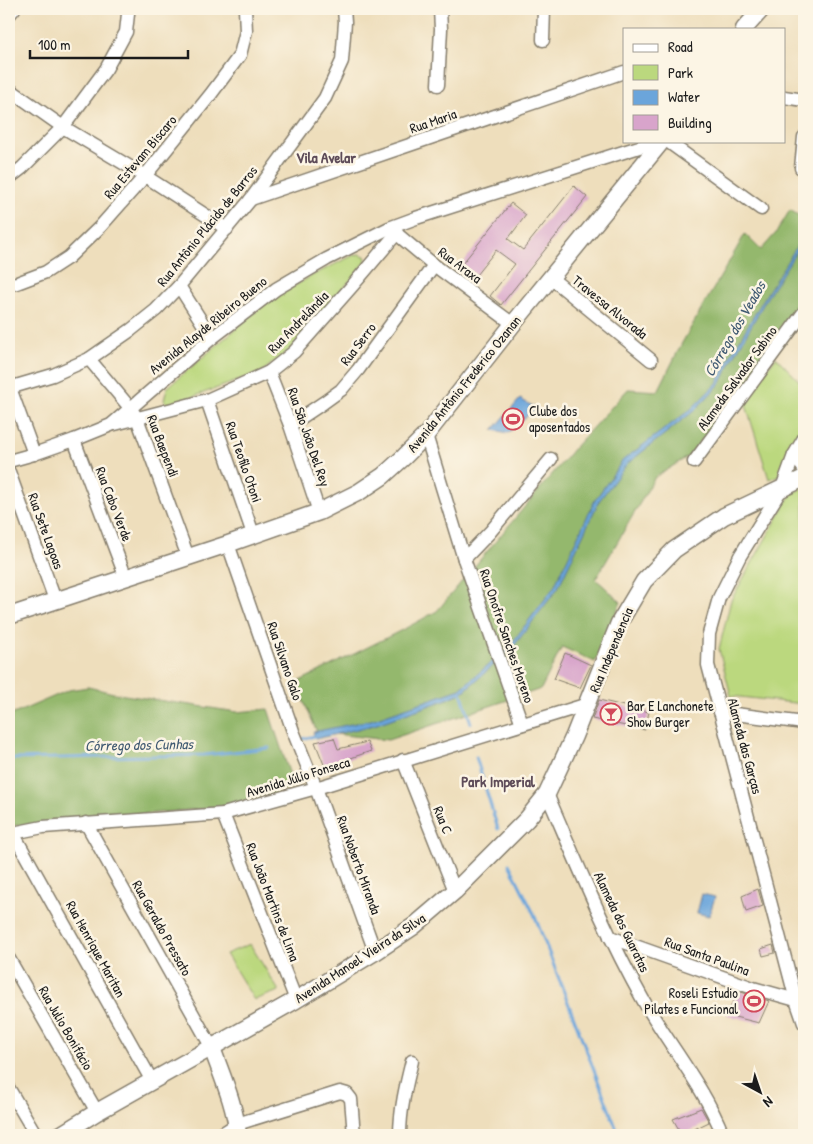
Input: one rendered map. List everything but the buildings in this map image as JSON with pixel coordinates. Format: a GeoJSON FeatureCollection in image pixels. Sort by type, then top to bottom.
{"type":"FeatureCollection","features":[{"type":"Feature","properties":{"kind":"street"},"geometry":{"type":"LineString","coordinates":[[9,15],[14,9]]}},
{"type":"Feature","properties":{"kind":"street"},"geometry":{"type":"LineString","coordinates":[[9,178],[22,168],[63,127],[106,69],[126,32],[127,9]]}},
{"type":"Feature","properties":{"kind":"street","name":"Rua Estevam Biscaro"},"geometry":{"type":"LineString","coordinates":[[9,284],[17,283],[46,272],[69,257],[100,227],[145,176],[240,55],[246,31],[245,9]]}},
{"type":"Feature","properties":{"kind":"street","name":"Rua Antônio Plácido de Barros"},"geometry":{"type":"LineString","coordinates":[[9,388],[53,375],[89,359],[156,310],[180,286],[251,199],[325,98],[342,61],[344,9]]}},
{"type":"Feature","properties":{"kind":"street"},"geometry":{"type":"LineString","coordinates":[[438,85],[441,29],[440,9]]}},
{"type":"Feature","properties":{"kind":"street"},"geometry":{"type":"LineString","coordinates":[[543,40],[544,9]]}},
{"type":"Feature","properties":{"kind":"street"},"geometry":{"type":"LineString","coordinates":[[745,28],[762,9]]}},
{"type":"Feature","properties":{"kind":"street","name":"Rua Maria"},"geometry":{"type":"LineString","coordinates":[[251,199],[623,72]]}},
{"type":"Feature","properties":{"kind":"street"},"geometry":{"type":"LineString","coordinates":[[9,89],[63,127],[145,176],[227,229]]}},
{"type":"Feature","properties":{"kind":"street"},"geometry":{"type":"LineString","coordinates":[[786,97],[804,100]]}},
{"type":"Feature","properties":{"kind":"street"},"geometry":{"type":"LineString","coordinates":[[801,168],[804,137]]}},
{"type":"Feature","properties":{"kind":"street","name":"Avenida Alayde Ribeiro Bueno"},"geometry":{"type":"LineString","coordinates":[[9,461],[74,440],[111,425],[134,413],[212,338],[276,289],[326,259],[393,231],[416,218],[655,142]]}},
{"type":"Feature","properties":{"kind":"street","name":"Avenida Antônio Frederico Ozanan"},"geometry":{"type":"LineString","coordinates":[[9,616],[319,512],[359,492],[383,476],[426,435],[661,142]]}},
{"type":"Feature","properties":{"kind":"street"},"geometry":{"type":"LineString","coordinates":[[667,142],[761,209]]}},
{"type":"Feature","properties":{"kind":"street","name":"Rua Araxa"},"geometry":{"type":"LineString","coordinates":[[393,231],[434,265],[514,324]]}},
{"type":"Feature","properties":{"kind":"street","name":"Rua Andrelândia"},"geometry":{"type":"LineString","coordinates":[[134,413],[207,400],[270,372],[294,352],[353,285],[393,231]]}},
{"type":"Feature","properties":{"kind":"street","name":"Rua Serro"},"geometry":{"type":"LineString","coordinates":[[290,425],[341,390],[358,370],[434,265]]}},
{"type":"Feature","properties":{"kind":"street","name":"Travessa Alvorada"},"geometry":{"type":"LineString","coordinates":[[551,278],[651,360]]}},
{"type":"Feature","properties":{"kind":"street"},"geometry":{"type":"LineString","coordinates":[[180,286],[212,338]]}},
{"type":"Feature","properties":{"kind":"street","name":"Alameda Salvador Sabino"},"geometry":{"type":"LineString","coordinates":[[694,462],[804,312]]}},
{"type":"Feature","properties":{"kind":"street","name":"Rua Baependi"},"geometry":{"type":"LineString","coordinates":[[89,359],[134,413],[188,557]]}},
{"type":"Feature","properties":{"kind":"street","name":"Rua São João Del Rey"},"geometry":{"type":"LineString","coordinates":[[270,372],[319,512]]}},
{"type":"Feature","properties":{"kind":"street"},"geometry":{"type":"LineString","coordinates":[[9,388],[34,454]]}},
{"type":"Feature","properties":{"kind":"street","name":"Rua Teofilo Otoni"},"geometry":{"type":"LineString","coordinates":[[207,400],[253,534]]}},
{"type":"Feature","properties":{"kind":"street","name":"Rua Onofre Sanches Moreno"},"geometry":{"type":"LineString","coordinates":[[426,435],[464,559],[522,724]]}},
{"type":"Feature","properties":{"kind":"street","name":"Alameda das Garças"},"geometry":{"type":"LineString","coordinates":[[804,438],[794,455],[782,488],[740,556],[720,598],[709,634],[708,665],[796,1000],[804,1023]]}},
{"type":"Feature","properties":{"kind":"street","name":"Rua Cabo Verde"},"geometry":{"type":"LineString","coordinates":[[74,440],[126,578]]}},
{"type":"Feature","properties":{"kind":"street"},"geometry":{"type":"LineString","coordinates":[[794,455],[804,469]]}},
{"type":"Feature","properties":{"kind":"street","name":"Rua Onofre Sanches Moreno"},"geometry":{"type":"LineString","coordinates":[[464,559],[490,532],[551,459]]}},
{"type":"Feature","properties":{"kind":"street","name":"Rua Sete Lagoas"},"geometry":{"type":"LineString","coordinates":[[9,472],[55,600]]}},
{"type":"Feature","properties":{"kind":"street","name":"Rua Independencia"},"geometry":{"type":"LineString","coordinates":[[588,704],[619,623],[644,581],[674,550],[724,516],[804,478]]}},
{"type":"Feature","properties":{"kind":"street","name":"Rua Silvano Galo"},"geometry":{"type":"LineString","coordinates":[[228,544],[293,731],[316,788]]}},
{"type":"Feature","properties":{"kind":"street","name":"Avenida Júlio Fonseca"},"geometry":{"type":"LineString","coordinates":[[11,834],[43,826],[223,814],[316,788],[588,704]]}},
{"type":"Feature","properties":{"kind":"street","name":"Avenida Manoel Vieira da Silva"},"geometry":{"type":"LineString","coordinates":[[60,1135],[97,1112],[296,1000],[414,926],[455,890],[527,819],[547,794],[588,704]]}},
{"type":"Feature","properties":{"kind":"street"},"geometry":{"type":"LineString","coordinates":[[720,712],[804,724]]}},
{"type":"Feature","properties":{"kind":"street","name":"Rua C"},"geometry":{"type":"LineString","coordinates":[[403,760],[455,890]]}},
{"type":"Feature","properties":{"kind":"street","name":"Rua Noberto Miranda"},"geometry":{"type":"LineString","coordinates":[[316,788],[375,952]]}},
{"type":"Feature","properties":{"kind":"street","name":"Alameda dos Guaratas"},"geometry":{"type":"LineString","coordinates":[[547,794],[610,936],[642,998],[700,1088],[723,1135]]}},
{"type":"Feature","properties":{"kind":"street","name":"Rua João Martins de Lima"},"geometry":{"type":"LineString","coordinates":[[223,814],[296,1000]]}},
{"type":"Feature","properties":{"kind":"street","name":"Rua Geraldo Pressato"},"geometry":{"type":"LineString","coordinates":[[86,823],[212,1048]]}},
{"type":"Feature","properties":{"kind":"street","name":"Rua Henrique Maritan"},"geometry":{"type":"LineString","coordinates":[[11,834],[152,1081]]}},
{"type":"Feature","properties":{"kind":"street","name":"Rua Santa Paulina"},"geometry":{"type":"LineString","coordinates":[[610,936],[752,988],[796,1000]]}},
{"type":"Feature","properties":{"kind":"street","name":"Rua Julio Bonifácio"},"geometry":{"type":"LineString","coordinates":[[9,959],[97,1112]]}},
{"type":"Feature","properties":{"kind":"street"},"geometry":{"type":"LineString","coordinates":[[212,1048],[227,1090],[237,1130]]}},
{"type":"Feature","properties":{"kind":"street"},"geometry":{"type":"LineString","coordinates":[[400,1135],[400,1121],[406,1082],[412,1061]]}},
{"type":"Feature","properties":{"kind":"street"},"geometry":{"type":"LineString","coordinates":[[9,1089],[36,1135]]}},
{"type":"Feature","properties":{"kind":"street"},"geometry":{"type":"LineString","coordinates":[[220,1135],[340,1092],[347,1094],[351,1099],[354,1135]]}},
{"type":"Feature","properties":{"kind":"green space"},"geometry":{"type":"Polygon","coordinates":[[[790,210],[804,219],[804,300],[737,396],[689,456],[655,477],[596,579],[621,602],[595,662],[562,647],[541,689],[388,740],[317,732],[296,683],[437,611],[575,447],[628,389],[658,391],[682,343],[745,234],[761,250],[776,233],[790,210]]]}},
{"type":"Feature","properties":{"kind":"green space"},"geometry":{"type":"Polygon","coordinates":[[[359,254],[365,256],[365,263],[291,349],[260,373],[175,403],[168,404],[165,402],[167,388],[267,302],[313,275],[359,254]]]}},
{"type":"Feature","properties":{"kind":"green space"},"geometry":{"type":"Polygon","coordinates":[[[776,357],[804,386],[804,431],[790,449],[785,473],[769,479],[744,399],[776,357]]]}},
{"type":"Feature","properties":{"kind":"green space"},"geometry":{"type":"Polygon","coordinates":[[[804,487],[804,704],[731,696],[719,649],[731,600],[791,494],[804,487]]]}},
{"type":"Feature","properties":{"kind":"green space"},"geometry":{"type":"Polygon","coordinates":[[[88,687],[118,694],[237,712],[268,709],[294,787],[224,807],[9,826],[9,716],[69,690],[88,687]]]}},
{"type":"Feature","properties":{"kind":"green space"},"geometry":{"type":"Polygon","coordinates":[[[250,944],[279,991],[254,1000],[226,954],[250,944]]]}},
{"type":"Feature","properties":{"kind":"water"},"geometry":{"type":"Polygon","coordinates":[[[804,235],[804,240],[768,296],[721,383],[694,411],[627,464],[599,501],[558,588],[511,650],[463,692],[374,725],[316,739],[313,732],[371,720],[460,689],[508,648],[554,587],[595,500],[623,460],[691,409],[717,383],[733,351],[804,235]]]}},
{"type":"Feature","properties":{"kind":"water","name":"Clube dos aposentados"},"geometry":{"type":"Polygon","coordinates":[[[520,399],[536,408],[508,433],[493,430],[520,399]]]}},
{"type":"Feature","properties":{"kind":"water"},"geometry":{"type":"Polygon","coordinates":[[[702,894],[715,897],[709,916],[697,913],[702,894]]]}},
{"type":"Feature","properties":{"kind":"waterway"},"geometry":{"type":"LineString","coordinates":[[461,692],[471,723]]}},
{"type":"Feature","properties":{"kind":"waterway","name":"Córrego dos Cunhas"},"geometry":{"type":"LineString","coordinates":[[302,739],[319,735]]}},
{"type":"Feature","properties":{"kind":"waterway","name":"Córrego dos Cunhas"},"geometry":{"type":"LineString","coordinates":[[9,759],[204,755],[269,748]]}},
{"type":"Feature","properties":{"kind":"waterway"},"geometry":{"type":"LineString","coordinates":[[476,757],[498,829]]}},
{"type":"Feature","properties":{"kind":"waterway"},"geometry":{"type":"LineString","coordinates":[[509,864],[534,914],[619,1135]]}},
{"type":"Feature","properties":{"kind":"place","name":"Clube dos aposentados"},"geometry":{"type":"Point","coordinates":[513,419]}},
{"type":"Feature","properties":{"kind":"place","name":"Bar E Lanchonete Show Burger"},"geometry":{"type":"Point","coordinates":[611,714]}},
{"type":"Feature","properties":{"kind":"place","name":"Roseli Estudio Pilates e Funcional"},"geometry":{"type":"Point","coordinates":[754,1001]}},
{"type":"Feature","properties":{"kind":"district","name":"Vila Avelar"},"geometry":{"type":"Point","coordinates":[326,158]}},
{"type":"Feature","properties":{"kind":"district","name":"Park Imperial"},"geometry":{"type":"Point","coordinates":[498,782]}},
{"type":"Feature","properties":{"kind":"water label","name":"Córrego dos Veados"},"geometry":{"type":"Point","coordinates":[735,329]}}]}
